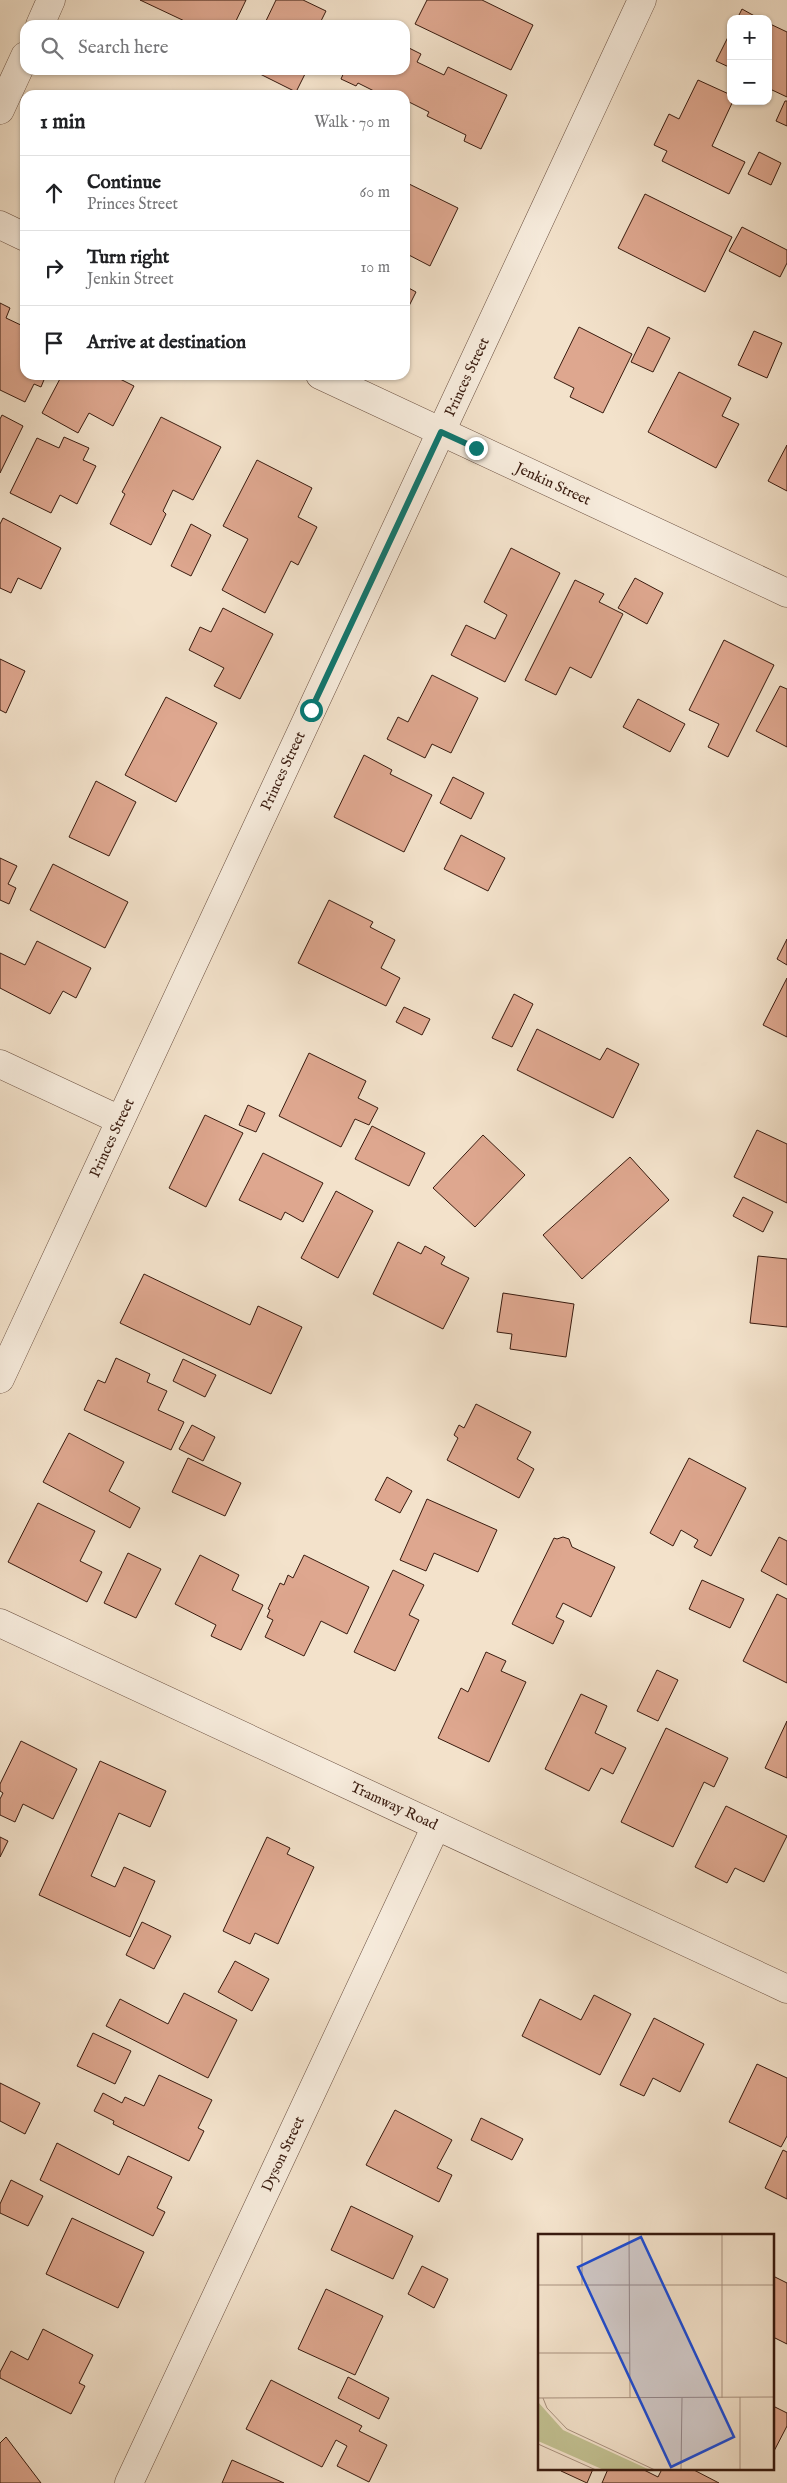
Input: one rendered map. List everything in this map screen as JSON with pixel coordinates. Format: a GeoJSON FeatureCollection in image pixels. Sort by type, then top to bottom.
{"type":"FeatureCollection","features":[{"type":"Feature","properties":{"kind":"street"},"geometry":{"type":"LineString","coordinates":[[42,20],[51,0]]}},
{"type":"Feature","properties":{"kind":"street","name":"Princes Street"},"geometry":{"type":"LineString","coordinates":[[0,1379],[642,0]]}},
{"type":"Feature","properties":{"kind":"street"},"geometry":{"type":"LineString","coordinates":[[0,110],[20,67]]}},
{"type":"Feature","properties":{"kind":"street"},"geometry":{"type":"LineString","coordinates":[[0,225],[20,235]]}},
{"type":"Feature","properties":{"kind":"street","name":"Jenkin Street"},"geometry":{"type":"LineString","coordinates":[[331,380],[787,593]]}},
{"type":"Feature","properties":{"kind":"street"},"geometry":{"type":"LineString","coordinates":[[0,1064],[120,1120]]}},
{"type":"Feature","properties":{"kind":"street","name":"Tramway Road"},"geometry":{"type":"LineString","coordinates":[[0,1623],[787,1988]]}},
{"type":"Feature","properties":{"kind":"street","name":"Dyson Street"},"geometry":{"type":"LineString","coordinates":[[129,2483],[436,1826]]}},
{"type":"Feature","properties":{"kind":"building"},"geometry":{"type":"Polygon","coordinates":[[[140,0],[246,0],[236,20],[182,20],[140,0]]]}},
{"type":"Feature","properties":{"kind":"building"},"geometry":{"type":"Polygon","coordinates":[[[276,0],[303,0],[326,11],[322,20],[266,20],[276,0]]]}},
{"type":"Feature","properties":{"kind":"building"},"geometry":{"type":"Polygon","coordinates":[[[427,0],[482,0],[533,25],[511,70],[415,24],[427,0]]]}},
{"type":"Feature","properties":{"kind":"building"},"geometry":{"type":"Polygon","coordinates":[[[742,9],[753,15],[739,15],[742,9]]]}},
{"type":"Feature","properties":{"kind":"building"},"geometry":{"type":"Polygon","coordinates":[[[772,25],[787,32],[787,97],[772,90],[772,25]]]}},
{"type":"Feature","properties":{"kind":"building"},"geometry":{"type":"Polygon","coordinates":[[[727,39],[727,66],[716,61],[727,39]]]}},
{"type":"Feature","properties":{"kind":"building"},"geometry":{"type":"Polygon","coordinates":[[[410,48],[421,54],[417,62],[444,75],[448,67],[507,95],[481,149],[464,141],[466,135],[427,116],[429,112],[410,102],[410,90],[372,90],[358,83],[356,86],[341,79],[343,75],[410,75],[410,48]]]}},
{"type":"Feature","properties":{"kind":"building"},"geometry":{"type":"Polygon","coordinates":[[[262,75],[304,75],[297,90],[292,90],[262,75]]]}},
{"type":"Feature","properties":{"kind":"building"},"geometry":{"type":"Polygon","coordinates":[[[698,80],[727,93],[727,105],[731,105],[712,146],[745,162],[729,194],[662,161],[667,151],[654,145],[669,114],[679,119],[698,80]]]}},
{"type":"Feature","properties":{"kind":"building"},"geometry":{"type":"Polygon","coordinates":[[[785,101],[787,101],[787,126],[776,121],[785,101]]]}},
{"type":"Feature","properties":{"kind":"building"},"geometry":{"type":"Polygon","coordinates":[[[759,152],[781,163],[771,185],[748,174],[759,152]]]}},
{"type":"Feature","properties":{"kind":"building"},"geometry":{"type":"Polygon","coordinates":[[[410,184],[458,208],[430,266],[410,256],[410,184]]]}},
{"type":"Feature","properties":{"kind":"building"},"geometry":{"type":"Polygon","coordinates":[[[645,194],[732,237],[705,292],[618,248],[645,194]]]}},
{"type":"Feature","properties":{"kind":"building"},"geometry":{"type":"Polygon","coordinates":[[[742,227],[787,250],[787,263],[780,277],[729,251],[742,227]]]}},
{"type":"Feature","properties":{"kind":"building"},"geometry":{"type":"Polygon","coordinates":[[[410,289],[416,292],[410,304],[410,289]]]}},
{"type":"Feature","properties":{"kind":"building"},"geometry":{"type":"Polygon","coordinates":[[[0,303],[10,308],[6,318],[20,325],[20,380],[44,380],[41,387],[34,384],[25,402],[0,390],[0,303]]]}},
{"type":"Feature","properties":{"kind":"building"},"geometry":{"type":"Polygon","coordinates":[[[579,327],[632,354],[603,413],[570,397],[574,388],[554,378],[579,327]]]}},
{"type":"Feature","properties":{"kind":"building"},"geometry":{"type":"Polygon","coordinates":[[[648,327],[670,338],[653,372],[631,362],[648,327]]]}},
{"type":"Feature","properties":{"kind":"building"},"geometry":{"type":"Polygon","coordinates":[[[754,331],[782,343],[767,378],[738,365],[754,331]]]}},
{"type":"Feature","properties":{"kind":"building"},"geometry":{"type":"Polygon","coordinates":[[[679,372],[731,398],[722,416],[739,424],[716,468],[648,432],[679,372]]]}},
{"type":"Feature","properties":{"kind":"building"},"geometry":{"type":"Polygon","coordinates":[[[59,380],[122,380],[134,386],[113,426],[89,413],[78,433],[42,413],[59,380]]]}},
{"type":"Feature","properties":{"kind":"building"},"geometry":{"type":"Polygon","coordinates":[[[2,415],[23,426],[0,473],[0,419],[2,415]]]}},
{"type":"Feature","properties":{"kind":"building"},"geometry":{"type":"Polygon","coordinates":[[[161,417],[221,447],[193,500],[173,490],[163,511],[166,514],[151,545],[110,524],[125,494],[122,492],[161,417]]]}},
{"type":"Feature","properties":{"kind":"building"},"geometry":{"type":"Polygon","coordinates":[[[64,437],[89,448],[83,460],[96,466],[77,504],[60,495],[51,513],[10,493],[37,438],[59,448],[64,437]]]}},
{"type":"Feature","properties":{"kind":"building"},"geometry":{"type":"Polygon","coordinates":[[[787,445],[787,491],[768,481],[787,445]]]}},
{"type":"Feature","properties":{"kind":"building"},"geometry":{"type":"Polygon","coordinates":[[[257,460],[312,488],[298,517],[317,527],[298,565],[291,561],[265,613],[222,590],[248,539],[223,526],[257,460]]]}},
{"type":"Feature","properties":{"kind":"building"},"geometry":{"type":"Polygon","coordinates":[[[3,518],[61,548],[41,589],[18,578],[11,593],[0,588],[0,524],[3,518]]]}},
{"type":"Feature","properties":{"kind":"building"},"geometry":{"type":"Polygon","coordinates":[[[191,524],[211,535],[191,576],[171,566],[191,524]]]}},
{"type":"Feature","properties":{"kind":"building"},"geometry":{"type":"Polygon","coordinates":[[[511,548],[560,573],[505,682],[451,655],[466,625],[495,639],[507,615],[484,602],[511,548]]]}},
{"type":"Feature","properties":{"kind":"building"},"geometry":{"type":"Polygon","coordinates":[[[635,578],[663,593],[647,624],[618,608],[635,578]]]}},
{"type":"Feature","properties":{"kind":"building"},"geometry":{"type":"Polygon","coordinates":[[[575,580],[604,594],[599,602],[623,614],[591,678],[570,667],[556,695],[525,680],[575,580]]]}},
{"type":"Feature","properties":{"kind":"building"},"geometry":{"type":"Polygon","coordinates":[[[223,608],[273,634],[240,699],[214,686],[224,668],[189,650],[200,627],[211,632],[223,608]]]}},
{"type":"Feature","properties":{"kind":"building"},"geometry":{"type":"Polygon","coordinates":[[[724,640],[774,665],[728,757],[708,747],[719,724],[689,710],[724,640]]]}},
{"type":"Feature","properties":{"kind":"building"},"geometry":{"type":"Polygon","coordinates":[[[0,659],[25,671],[6,713],[0,710],[0,659]]]}},
{"type":"Feature","properties":{"kind":"building"},"geometry":{"type":"Polygon","coordinates":[[[432,675],[478,698],[451,753],[432,744],[425,758],[387,739],[398,717],[408,722],[432,675]]]}},
{"type":"Feature","properties":{"kind":"building"},"geometry":{"type":"Polygon","coordinates":[[[780,686],[787,689],[787,747],[756,731],[780,686]]]}},
{"type":"Feature","properties":{"kind":"building"},"geometry":{"type":"Polygon","coordinates":[[[166,697],[217,723],[176,802],[125,775],[166,697]]]}},
{"type":"Feature","properties":{"kind":"building"},"geometry":{"type":"Polygon","coordinates":[[[638,699],[685,724],[670,752],[623,727],[638,699]]]}},
{"type":"Feature","properties":{"kind":"building"},"geometry":{"type":"Polygon","coordinates":[[[364,755],[392,770],[390,774],[432,795],[404,852],[334,817],[364,755]]]}},
{"type":"Feature","properties":{"kind":"building"},"geometry":{"type":"Polygon","coordinates":[[[453,777],[484,793],[471,819],[440,803],[453,777]]]}},
{"type":"Feature","properties":{"kind":"building"},"geometry":{"type":"Polygon","coordinates":[[[96,781],[136,802],[109,856],[69,837],[96,781]]]}},
{"type":"Feature","properties":{"kind":"building"},"geometry":{"type":"Polygon","coordinates":[[[461,835],[505,858],[488,891],[444,869],[461,835]]]}},
{"type":"Feature","properties":{"kind":"building"},"geometry":{"type":"Polygon","coordinates":[[[0,858],[17,866],[8,884],[16,888],[9,904],[0,900],[0,858]]]}},
{"type":"Feature","properties":{"kind":"building"},"geometry":{"type":"Polygon","coordinates":[[[53,864],[128,902],[105,948],[30,910],[53,864]]]}},
{"type":"Feature","properties":{"kind":"building"},"geometry":{"type":"Polygon","coordinates":[[[329,900],[373,922],[370,927],[395,940],[381,968],[400,978],[386,1006],[298,963],[329,900]]]}},
{"type":"Feature","properties":{"kind":"building"},"geometry":{"type":"Polygon","coordinates":[[[787,939],[787,965],[777,959],[787,939]]]}},
{"type":"Feature","properties":{"kind":"building"},"geometry":{"type":"Polygon","coordinates":[[[37,941],[91,968],[76,998],[63,991],[50,1014],[0,988],[0,953],[25,965],[37,941]]]}},
{"type":"Feature","properties":{"kind":"building"},"geometry":{"type":"Polygon","coordinates":[[[787,978],[787,1037],[763,1025],[787,978]]]}},
{"type":"Feature","properties":{"kind":"building"},"geometry":{"type":"Polygon","coordinates":[[[514,994],[533,1004],[512,1047],[492,1038],[514,994]]]}},
{"type":"Feature","properties":{"kind":"building"},"geometry":{"type":"Polygon","coordinates":[[[404,1007],[430,1019],[422,1035],[396,1022],[404,1007]]]}},
{"type":"Feature","properties":{"kind":"building"},"geometry":{"type":"Polygon","coordinates":[[[537,1029],[600,1060],[607,1048],[639,1064],[613,1118],[517,1070],[537,1029]]]}},
{"type":"Feature","properties":{"kind":"building"},"geometry":{"type":"Polygon","coordinates":[[[309,1053],[366,1081],[358,1098],[378,1108],[369,1125],[355,1119],[341,1147],[279,1116],[309,1053]]]}},
{"type":"Feature","properties":{"kind":"building"},"geometry":{"type":"Polygon","coordinates":[[[248,1105],[265,1113],[256,1132],[239,1125],[248,1105]]]}},
{"type":"Feature","properties":{"kind":"building"},"geometry":{"type":"Polygon","coordinates":[[[205,1115],[243,1133],[206,1207],[169,1188],[205,1115]]]}},
{"type":"Feature","properties":{"kind":"building"},"geometry":{"type":"Polygon","coordinates":[[[372,1126],[425,1153],[409,1186],[355,1159],[372,1126]]]}},
{"type":"Feature","properties":{"kind":"building"},"geometry":{"type":"Polygon","coordinates":[[[757,1130],[787,1144],[787,1203],[734,1177],[757,1130]]]}},
{"type":"Feature","properties":{"kind":"building"},"geometry":{"type":"Polygon","coordinates":[[[483,1135],[525,1175],[475,1227],[433,1188],[483,1135]]]}},
{"type":"Feature","properties":{"kind":"building"},"geometry":{"type":"Polygon","coordinates":[[[263,1153],[323,1183],[303,1222],[285,1212],[281,1220],[239,1200],[263,1153]]]}},
{"type":"Feature","properties":{"kind":"building"},"geometry":{"type":"Polygon","coordinates":[[[630,1157],[669,1200],[582,1279],[543,1235],[630,1157]]]}},
{"type":"Feature","properties":{"kind":"building"},"geometry":{"type":"Polygon","coordinates":[[[336,1191],[373,1211],[338,1278],[301,1258],[336,1191]]]}},
{"type":"Feature","properties":{"kind":"building"},"geometry":{"type":"Polygon","coordinates":[[[743,1197],[773,1212],[763,1232],[733,1216],[743,1197]]]}},
{"type":"Feature","properties":{"kind":"building"},"geometry":{"type":"Polygon","coordinates":[[[398,1242],[421,1254],[425,1246],[445,1257],[441,1264],[469,1278],[443,1329],[373,1294],[398,1242]]]}},
{"type":"Feature","properties":{"kind":"building"},"geometry":{"type":"Polygon","coordinates":[[[758,1256],[787,1259],[787,1327],[750,1323],[758,1256]]]}},
{"type":"Feature","properties":{"kind":"building"},"geometry":{"type":"Polygon","coordinates":[[[144,1274],[250,1325],[258,1306],[302,1327],[271,1394],[120,1323],[144,1274]]]}},
{"type":"Feature","properties":{"kind":"building"},"geometry":{"type":"Polygon","coordinates":[[[503,1293],[574,1304],[566,1357],[510,1349],[512,1334],[497,1332],[503,1293]]]}},
{"type":"Feature","properties":{"kind":"building"},"geometry":{"type":"Polygon","coordinates":[[[116,1358],[150,1374],[147,1382],[167,1391],[158,1410],[184,1422],[171,1450],[84,1410],[98,1380],[105,1383],[116,1358]]]}},
{"type":"Feature","properties":{"kind":"building"},"geometry":{"type":"Polygon","coordinates":[[[183,1359],[216,1375],[205,1397],[173,1381],[183,1359]]]}},
{"type":"Feature","properties":{"kind":"building"},"geometry":{"type":"Polygon","coordinates":[[[476,1404],[531,1432],[517,1459],[534,1469],[519,1498],[447,1460],[458,1438],[454,1435],[459,1425],[464,1428],[476,1404]]]}},
{"type":"Feature","properties":{"kind":"building"},"geometry":{"type":"Polygon","coordinates":[[[192,1425],[215,1437],[203,1461],[179,1449],[192,1425]]]}},
{"type":"Feature","properties":{"kind":"building"},"geometry":{"type":"Polygon","coordinates":[[[69,1433],[124,1462],[109,1491],[140,1508],[130,1528],[43,1482],[69,1433]]]}},
{"type":"Feature","properties":{"kind":"building"},"geometry":{"type":"Polygon","coordinates":[[[188,1458],[241,1483],[225,1516],[172,1492],[188,1458]]]}},
{"type":"Feature","properties":{"kind":"building"},"geometry":{"type":"Polygon","coordinates":[[[689,1458],[746,1488],[711,1556],[694,1547],[698,1540],[681,1530],[673,1546],[650,1533],[689,1458]]]}},
{"type":"Feature","properties":{"kind":"building"},"geometry":{"type":"Polygon","coordinates":[[[387,1477],[412,1491],[400,1513],[375,1500],[387,1477]]]}},
{"type":"Feature","properties":{"kind":"building"},"geometry":{"type":"Polygon","coordinates":[[[427,1499],[497,1530],[478,1572],[434,1553],[426,1571],[400,1560],[427,1499]]]}},
{"type":"Feature","properties":{"kind":"building"},"geometry":{"type":"Polygon","coordinates":[[[38,1503],[95,1531],[80,1561],[102,1572],[87,1602],[8,1562],[38,1503]]]}},
{"type":"Feature","properties":{"kind":"building"},"geometry":{"type":"Polygon","coordinates":[[[563,1537],[569,1539],[572,1547],[615,1567],[591,1617],[563,1603],[556,1617],[564,1621],[553,1644],[512,1624],[554,1538],[563,1537]]]}},
{"type":"Feature","properties":{"kind":"building"},"geometry":{"type":"Polygon","coordinates":[[[779,1537],[787,1541],[787,1585],[761,1571],[779,1537]]]}},
{"type":"Feature","properties":{"kind":"building"},"geometry":{"type":"Polygon","coordinates":[[[128,1553],[161,1569],[136,1618],[104,1603],[128,1553]]]}},
{"type":"Feature","properties":{"kind":"building"},"geometry":{"type":"Polygon","coordinates":[[[200,1555],[239,1575],[232,1590],[263,1605],[241,1650],[211,1636],[216,1625],[175,1604],[200,1555]]]}},
{"type":"Feature","properties":{"kind":"building"},"geometry":{"type":"Polygon","coordinates":[[[304,1555],[369,1587],[347,1634],[321,1621],[304,1656],[265,1637],[273,1620],[267,1617],[270,1610],[268,1609],[280,1583],[284,1585],[288,1575],[293,1578],[304,1555]]]}},
{"type":"Feature","properties":{"kind":"building"},"geometry":{"type":"Polygon","coordinates":[[[393,1570],[424,1585],[409,1615],[419,1620],[395,1671],[354,1652],[393,1570]]]}},
{"type":"Feature","properties":{"kind":"building"},"geometry":{"type":"Polygon","coordinates":[[[702,1580],[744,1599],[730,1628],[689,1609],[702,1580]]]}},
{"type":"Feature","properties":{"kind":"building"},"geometry":{"type":"Polygon","coordinates":[[[777,1594],[787,1599],[787,1683],[743,1661],[777,1594]]]}},
{"type":"Feature","properties":{"kind":"building"},"geometry":{"type":"Polygon","coordinates":[[[486,1652],[506,1661],[501,1671],[526,1682],[489,1762],[438,1738],[461,1688],[468,1692],[486,1652]]]}},
{"type":"Feature","properties":{"kind":"building"},"geometry":{"type":"Polygon","coordinates":[[[657,1670],[678,1680],[658,1721],[637,1711],[657,1670]]]}},
{"type":"Feature","properties":{"kind":"building"},"geometry":{"type":"Polygon","coordinates":[[[581,1694],[607,1706],[595,1733],[626,1748],[613,1774],[601,1768],[589,1791],[545,1769],[581,1694]]]}},
{"type":"Feature","properties":{"kind":"building"},"geometry":{"type":"Polygon","coordinates":[[[787,1721],[787,1778],[765,1768],[787,1721]]]}},
{"type":"Feature","properties":{"kind":"building"},"geometry":{"type":"Polygon","coordinates":[[[666,1728],[728,1758],[714,1787],[704,1782],[673,1847],[621,1822],[666,1728]]]}},
{"type":"Feature","properties":{"kind":"building"},"geometry":{"type":"Polygon","coordinates":[[[21,1741],[77,1769],[53,1819],[23,1804],[15,1822],[0,1815],[0,1799],[3,1793],[0,1791],[0,1784],[21,1741]]]}},
{"type":"Feature","properties":{"kind":"building"},"geometry":{"type":"Polygon","coordinates":[[[100,1761],[166,1791],[150,1827],[119,1813],[91,1876],[115,1887],[124,1867],[155,1881],[130,1937],[39,1895],[100,1761]]]}},
{"type":"Feature","properties":{"kind":"building"},"geometry":{"type":"Polygon","coordinates":[[[726,1806],[787,1836],[764,1882],[735,1868],[727,1883],[695,1867],[726,1806]]]}},
{"type":"Feature","properties":{"kind":"building"},"geometry":{"type":"Polygon","coordinates":[[[0,1837],[8,1841],[0,1857],[0,1837]]]}},
{"type":"Feature","properties":{"kind":"building"},"geometry":{"type":"Polygon","coordinates":[[[267,1837],[290,1848],[287,1854],[314,1867],[278,1944],[255,1933],[250,1944],[223,1931],[267,1837]]]}},
{"type":"Feature","properties":{"kind":"building"},"geometry":{"type":"Polygon","coordinates":[[[142,1922],[171,1936],[154,1969],[126,1955],[142,1922]]]}},
{"type":"Feature","properties":{"kind":"building"},"geometry":{"type":"Polygon","coordinates":[[[235,1961],[269,1979],[252,2011],[218,1992],[235,1961]]]}},
{"type":"Feature","properties":{"kind":"building"},"geometry":{"type":"Polygon","coordinates":[[[184,1993],[237,2020],[208,2078],[106,2026],[120,1999],[168,2024],[184,1993]]]}},
{"type":"Feature","properties":{"kind":"building"},"geometry":{"type":"Polygon","coordinates":[[[594,1995],[631,2014],[600,2075],[522,2036],[540,1999],[581,2020],[594,1995]]]}},
{"type":"Feature","properties":{"kind":"building"},"geometry":{"type":"Polygon","coordinates":[[[654,2018],[704,2044],[680,2092],[653,2078],[644,2096],[620,2085],[654,2018]]]}},
{"type":"Feature","properties":{"kind":"building"},"geometry":{"type":"Polygon","coordinates":[[[93,2033],[131,2051],[115,2084],[77,2066],[93,2033]]]}},
{"type":"Feature","properties":{"kind":"building"},"geometry":{"type":"Polygon","coordinates":[[[757,2064],[787,2078],[787,2136],[781,2147],[729,2122],[757,2064]]]}},
{"type":"Feature","properties":{"kind":"building"},"geometry":{"type":"Polygon","coordinates":[[[159,2075],[212,2100],[198,2128],[204,2131],[189,2161],[113,2124],[114,2121],[94,2111],[103,2093],[122,2103],[125,2097],[144,2106],[159,2075]]]}},
{"type":"Feature","properties":{"kind":"building"},"geometry":{"type":"Polygon","coordinates":[[[0,2083],[40,2103],[25,2134],[0,2121],[0,2083]]]}},
{"type":"Feature","properties":{"kind":"building"},"geometry":{"type":"Polygon","coordinates":[[[395,2110],[452,2140],[437,2168],[452,2175],[439,2202],[366,2165],[395,2110]]]}},
{"type":"Feature","properties":{"kind":"building"},"geometry":{"type":"Polygon","coordinates":[[[481,2118],[523,2139],[512,2160],[471,2140],[481,2118]]]}},
{"type":"Feature","properties":{"kind":"building"},"geometry":{"type":"Polygon","coordinates":[[[57,2143],[119,2175],[128,2156],[172,2177],[157,2208],[165,2212],[153,2236],[40,2180],[57,2143]]]}},
{"type":"Feature","properties":{"kind":"building"},"geometry":{"type":"Polygon","coordinates":[[[783,2150],[787,2152],[787,2199],[765,2188],[783,2150]]]}},
{"type":"Feature","properties":{"kind":"building"},"geometry":{"type":"Polygon","coordinates":[[[11,2180],[43,2196],[28,2226],[0,2213],[0,2204],[11,2180]]]}},
{"type":"Feature","properties":{"kind":"building"},"geometry":{"type":"Polygon","coordinates":[[[351,2206],[413,2236],[393,2279],[331,2250],[351,2206]]]}},
{"type":"Feature","properties":{"kind":"building"},"geometry":{"type":"Polygon","coordinates":[[[72,2218],[144,2252],[118,2308],[46,2274],[72,2218]]]}},
{"type":"Feature","properties":{"kind":"building"},"geometry":{"type":"Polygon","coordinates":[[[422,2266],[448,2279],[434,2308],[408,2294],[422,2266]]]}},
{"type":"Feature","properties":{"kind":"building"},"geometry":{"type":"Polygon","coordinates":[[[774,2276],[787,2283],[787,2344],[774,2338],[774,2276]]]}},
{"type":"Feature","properties":{"kind":"building"},"geometry":{"type":"Polygon","coordinates":[[[326,2289],[383,2316],[355,2375],[298,2349],[326,2289]]]}},
{"type":"Feature","properties":{"kind":"building"},"geometry":{"type":"Polygon","coordinates":[[[43,2329],[93,2355],[79,2383],[85,2386],[71,2414],[0,2378],[0,2372],[11,2351],[28,2360],[43,2329]]]}},
{"type":"Feature","properties":{"kind":"building"},"geometry":{"type":"Polygon","coordinates":[[[348,2377],[389,2398],[379,2419],[338,2398],[348,2377]]]}},
{"type":"Feature","properties":{"kind":"building"},"geometry":{"type":"Polygon","coordinates":[[[271,2380],[362,2426],[359,2431],[387,2445],[369,2482],[337,2466],[347,2446],[336,2440],[322,2467],[246,2429],[271,2380]]]}},
{"type":"Feature","properties":{"kind":"building"},"geometry":{"type":"Polygon","coordinates":[[[774,2406],[787,2413],[787,2426],[774,2451],[774,2406]]]}},
{"type":"Feature","properties":{"kind":"building"},"geometry":{"type":"Polygon","coordinates":[[[6,2437],[41,2483],[0,2483],[0,2443],[6,2437]]]}},
{"type":"Feature","properties":{"kind":"building"},"geometry":{"type":"Polygon","coordinates":[[[232,2460],[284,2483],[222,2483],[232,2460]]]}},
{"type":"Feature","properties":{"kind":"building"},"geometry":{"type":"Polygon","coordinates":[[[562,2470],[593,2470],[587,2483],[562,2470]]]}},
{"type":"Feature","properties":{"kind":"building"},"geometry":{"type":"Polygon","coordinates":[[[608,2470],[644,2470],[658,2477],[662,2470],[694,2470],[719,2483],[602,2483],[608,2470]]]}},
{"type":"Feature","properties":{"kind":"route"},"geometry":{"type":"LineString","coordinates":[[311,710],[441,432],[476,448]]}}]}
